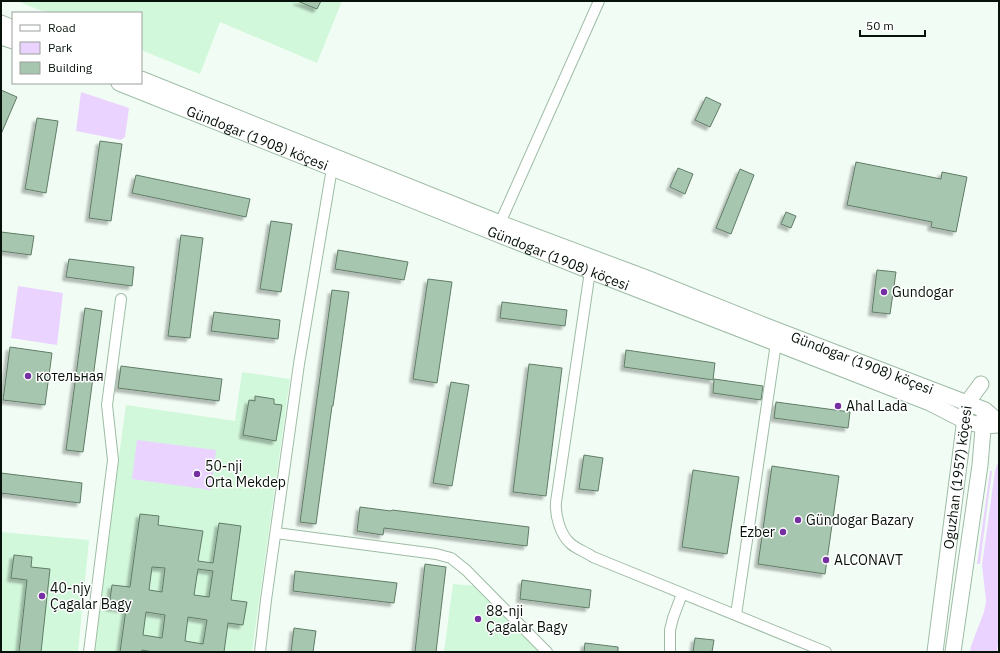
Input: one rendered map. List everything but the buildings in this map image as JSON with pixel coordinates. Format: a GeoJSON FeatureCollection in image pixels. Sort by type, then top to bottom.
{"type":"FeatureCollection","features":[{"type":"Feature","properties":{"kind":"main road"},"geometry":{"type":"LineString","coordinates":[[1,23],[12,28]]}},
{"type":"Feature","properties":{"kind":"main road"},"geometry":{"type":"LineString","coordinates":[[1,37],[12,41]]}},
{"type":"Feature","properties":{"kind":"main road","name":"Gündogar (1908) köçesi"},"geometry":{"type":"LineString","coordinates":[[142,79],[334,162],[592,264],[644,276],[766,326],[985,410],[999,424]]}},
{"type":"Feature","properties":{"kind":"main road","name":"Gündogar (1908) köçesi"},"geometry":{"type":"LineString","coordinates":[[122,84],[500,223],[776,343],[930,403],[965,420],[983,426],[999,424]]}},
{"type":"Feature","properties":{"kind":"main road","name":"Oguzhan (1957) köçesi"},"geometry":{"type":"LineString","coordinates":[[935,652],[967,403],[981,384],[985,410],[980,465],[953,652]]}},
{"type":"Feature","properties":{"kind":"street"},"geometry":{"type":"LineString","coordinates":[[500,223],[599,1]]}},
{"type":"Feature","properties":{"kind":"street"},"geometry":{"type":"LineString","coordinates":[[260,652],[299,364],[334,162]]}},
{"type":"Feature","properties":{"kind":"street"},"geometry":{"type":"LineString","coordinates":[[592,264],[556,502],[555,511],[561,530],[570,543],[593,557],[682,594],[736,614],[826,652]]}},
{"type":"Feature","properties":{"kind":"street"},"geometry":{"type":"LineString","coordinates":[[89,652],[113,460],[107,405],[121,299]]}},
{"type":"Feature","properties":{"kind":"street"},"geometry":{"type":"LineString","coordinates":[[736,614],[776,343]]}},
{"type":"Feature","properties":{"kind":"street"},"geometry":{"type":"LineString","coordinates":[[276,533],[436,554],[451,558],[466,570],[547,652]]}},
{"type":"Feature","properties":{"kind":"street"},"geometry":{"type":"LineString","coordinates":[[670,652],[670,630],[682,594]]}},
{"type":"Feature","properties":{"kind":"shaded area"},"geometry":{"type":"Polygon","coordinates":[[[17,1],[342,1],[317,63],[220,22],[200,74],[142,50],[142,12],[44,12],[17,1]]]}},
{"type":"Feature","properties":{"kind":"shaded area","name":"50-nji Orta Mekdep"},"geometry":{"type":"Polygon","coordinates":[[[242,372],[290,379],[252,652],[92,652],[126,405],[235,421],[242,372]]]}},
{"type":"Feature","properties":{"kind":"shaded area","name":"40-njy Çagalar Bagy"},"geometry":{"type":"Polygon","coordinates":[[[1,532],[89,540],[78,652],[1,652],[1,532]]]}},
{"type":"Feature","properties":{"kind":"shaded area","name":"88-nji Çagalar Bagy"},"geometry":{"type":"Polygon","coordinates":[[[453,584],[476,586],[539,652],[444,652],[453,584]]]}},
{"type":"Feature","properties":{"kind":"green space"},"geometry":{"type":"Polygon","coordinates":[[[81,92],[129,108],[125,137],[121,140],[76,131],[81,92]]]}},
{"type":"Feature","properties":{"kind":"green space"},"geometry":{"type":"Polygon","coordinates":[[[18,286],[63,293],[57,345],[11,338],[18,286]]]}},
{"type":"Feature","properties":{"kind":"green space"},"geometry":{"type":"Polygon","coordinates":[[[137,440],[216,450],[211,490],[132,479],[137,440]]]}},
{"type":"Feature","properties":{"kind":"green space"},"geometry":{"type":"Polygon","coordinates":[[[999,463],[999,643],[997,652],[970,652],[984,612],[986,601],[982,565],[995,471],[999,463]]]}},
{"type":"Feature","properties":{"kind":"green space"},"geometry":{"type":"Polygon","coordinates":[[[990,471],[992,471],[980,564],[977,564],[990,471]]]}},
{"type":"Feature","properties":{"kind":"place","name":"Gundogar"},"geometry":{"type":"Point","coordinates":[884,292]}},
{"type":"Feature","properties":{"kind":"place","name":"котельная"},"geometry":{"type":"Point","coordinates":[28,376]}},
{"type":"Feature","properties":{"kind":"place","name":"Ahal Lada"},"geometry":{"type":"Point","coordinates":[838,406]}},
{"type":"Feature","properties":{"kind":"place","name":"50-nji Orta Mekdep"},"geometry":{"type":"Point","coordinates":[197,474]}},
{"type":"Feature","properties":{"kind":"place","name":"Gündogar Bazary"},"geometry":{"type":"Point","coordinates":[798,520]}},
{"type":"Feature","properties":{"kind":"place","name":"Ezber"},"geometry":{"type":"Point","coordinates":[783,532]}},
{"type":"Feature","properties":{"kind":"place","name":"ALCONAVT"},"geometry":{"type":"Point","coordinates":[826,560]}},
{"type":"Feature","properties":{"kind":"place","name":"40-njy Çagalar Bagy"},"geometry":{"type":"Point","coordinates":[42,596]}},
{"type":"Feature","properties":{"kind":"place","name":"88-nji Çagalar Bagy"},"geometry":{"type":"Point","coordinates":[478,619]}}]}
